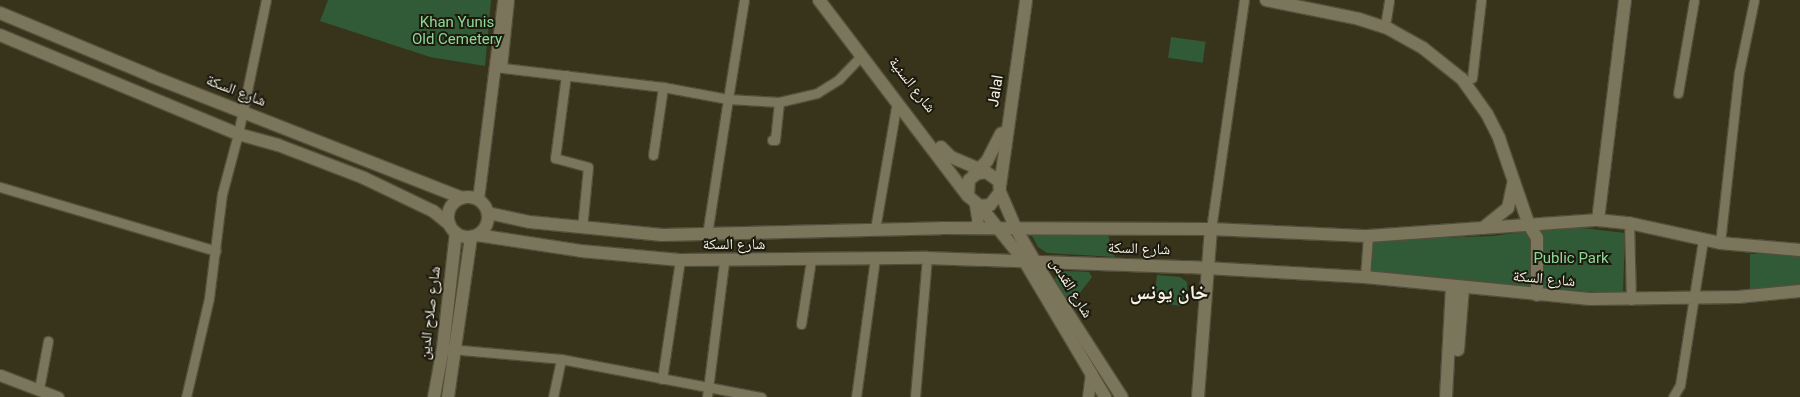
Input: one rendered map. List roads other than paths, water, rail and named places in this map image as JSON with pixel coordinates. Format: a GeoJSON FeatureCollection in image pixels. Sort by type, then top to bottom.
{"type":"FeatureCollection","features":[{"type":"Feature","properties":{"kind":"main road","name":"شارع السنية"},"geometry":{"type":"LineString","coordinates":[[819,0],[974,202]]}},
{"type":"Feature","properties":{"kind":"main road","name":"شارع السنية"},"geometry":{"type":"LineString","coordinates":[[828,0],[946,153],[979,173]]}},
{"type":"Feature","properties":{"kind":"main road","name":"Jalal"},"geometry":{"type":"LineString","coordinates":[[979,173],[994,150],[1002,130],[1022,0]]}},
{"type":"Feature","properties":{"kind":"main road","name":"Jalal"},"geometry":{"type":"LineString","coordinates":[[1000,189],[1026,0]]}},
{"type":"Feature","properties":{"kind":"main road"},"geometry":{"type":"LineString","coordinates":[[1266,0],[1371,23],[1404,37],[1441,60],[1462,79],[1487,114],[1538,244],[1537,295]]}},
{"type":"Feature","properties":{"kind":"main road"},"geometry":{"type":"LineString","coordinates":[[1296,0],[1386,20],[1431,46],[1472,78],[1501,123],[1531,208],[1542,219],[1554,224]]}},
{"type":"Feature","properties":{"kind":"main road"},"geometry":{"type":"LineString","coordinates":[[1598,220],[1625,0]]}},
{"type":"Feature","properties":{"kind":"main road","name":"شارع السكة"},"geometry":{"type":"LineString","coordinates":[[0,13],[151,76],[242,110],[462,198]]}},
{"type":"Feature","properties":{"kind":"main road"},"geometry":{"type":"LineString","coordinates":[[0,35],[238,134],[278,145],[364,178],[433,211],[452,229],[474,236],[486,226],[488,213],[478,199],[462,198],[451,206],[452,229]]}},
{"type":"Feature","properties":{"kind":"main road"},"geometry":{"type":"LineString","coordinates":[[979,173],[995,177],[1000,189],[990,205],[974,202],[967,185],[979,173]]}},
{"type":"Feature","properties":{"kind":"main road"},"geometry":{"type":"LineString","coordinates":[[1480,230],[1508,208],[1513,179]]}},
{"type":"Feature","properties":{"kind":"main road","name":"شارع القدس"},"geometry":{"type":"LineString","coordinates":[[1000,189],[1030,262],[1105,397]]}},
{"type":"Feature","properties":{"kind":"main road","name":"شارع القدس"},"geometry":{"type":"LineString","coordinates":[[974,202],[1030,262],[1122,397]]}},
{"type":"Feature","properties":{"kind":"main road","name":"شارع السكة"},"geometry":{"type":"LineString","coordinates":[[488,213],[502,218],[623,233],[707,234],[875,229],[998,228],[1211,229],[1368,236],[1480,230],[1598,220],[1629,223],[1720,244],[1800,250]]}},
{"type":"Feature","properties":{"kind":"main road","name":"شارع صلاح الدين"},"geometry":{"type":"LineString","coordinates":[[448,397],[452,229]]}},
{"type":"Feature","properties":{"kind":"main road"},"geometry":{"type":"LineString","coordinates":[[1198,397],[1211,229]]}},
{"type":"Feature","properties":{"kind":"main road"},"geometry":{"type":"LineString","coordinates":[[1193,267],[1203,249],[1201,236],[1196,230]]}},
{"type":"Feature","properties":{"kind":"main road","name":"شارع السكة"},"geometry":{"type":"LineString","coordinates":[[474,236],[580,251],[680,260],[724,262],[927,258],[1193,267],[1365,277],[1537,295],[1631,300],[1800,291]]}},
{"type":"Feature","properties":{"kind":"main road","name":"شارع صلاح الدين"},"geometry":{"type":"LineString","coordinates":[[434,397],[449,349],[474,236]]}},
{"type":"Feature","properties":{"kind":"main road"},"geometry":{"type":"LineString","coordinates":[[1446,397],[1458,288]]}},
{"type":"Feature","properties":{"kind":"main road"},"geometry":{"type":"LineString","coordinates":[[1452,397],[1458,288]]}},
{"type":"Feature","properties":{"kind":"street"},"geometry":{"type":"LineString","coordinates":[[186,397],[216,251],[222,194],[238,134],[266,0]]}},
{"type":"Feature","properties":{"kind":"street"},"geometry":{"type":"LineString","coordinates":[[499,67],[503,0]]}},
{"type":"Feature","properties":{"kind":"street"},"geometry":{"type":"LineString","coordinates":[[478,199],[509,0]]}},
{"type":"Feature","properties":{"kind":"street"},"geometry":{"type":"LineString","coordinates":[[707,234],[744,0]]}},
{"type":"Feature","properties":{"kind":"street"},"geometry":{"type":"LineString","coordinates":[[1211,229],[1244,0]]}},
{"type":"Feature","properties":{"kind":"street"},"geometry":{"type":"LineString","coordinates":[[1386,20],[1389,0]]}},
{"type":"Feature","properties":{"kind":"street"},"geometry":{"type":"LineString","coordinates":[[1472,78],[1481,0]]}},
{"type":"Feature","properties":{"kind":"street"},"geometry":{"type":"LineString","coordinates":[[1678,92],[1694,0]]}},
{"type":"Feature","properties":{"kind":"street"},"geometry":{"type":"LineString","coordinates":[[1720,244],[1739,72],[1754,0]]}},
{"type":"Feature","properties":{"kind":"street"},"geometry":{"type":"LineString","coordinates":[[499,67],[662,87],[728,99],[779,102],[818,93],[838,79],[861,56]]}},
{"type":"Feature","properties":{"kind":"street"},"geometry":{"type":"LineString","coordinates":[[566,75],[554,158],[588,167],[582,228]]}},
{"type":"Feature","properties":{"kind":"street"},"geometry":{"type":"LineString","coordinates":[[653,155],[662,87]]}},
{"type":"Feature","properties":{"kind":"street"},"geometry":{"type":"LineString","coordinates":[[772,140],[775,140],[779,102]]}},
{"type":"Feature","properties":{"kind":"street"},"geometry":{"type":"LineString","coordinates":[[875,229],[897,102]]}},
{"type":"Feature","properties":{"kind":"street"},"geometry":{"type":"LineString","coordinates":[[0,187],[216,251]]}},
{"type":"Feature","properties":{"kind":"street"},"geometry":{"type":"LineString","coordinates":[[970,228],[978,224],[974,202]]}},
{"type":"Feature","properties":{"kind":"street"},"geometry":{"type":"LineString","coordinates":[[1629,223],[1631,300]]}},
{"type":"Feature","properties":{"kind":"street"},"geometry":{"type":"LineString","coordinates":[[1365,277],[1368,236]]}},
{"type":"Feature","properties":{"kind":"street"},"geometry":{"type":"LineString","coordinates":[[1673,397],[1680,385],[1702,240]]}},
{"type":"Feature","properties":{"kind":"street"},"geometry":{"type":"LineString","coordinates":[[915,397],[927,258]]}},
{"type":"Feature","properties":{"kind":"street"},"geometry":{"type":"LineString","coordinates":[[856,397],[875,259]]}},
{"type":"Feature","properties":{"kind":"street"},"geometry":{"type":"LineString","coordinates":[[662,379],[680,260]]}},
{"type":"Feature","properties":{"kind":"street"},"geometry":{"type":"LineString","coordinates":[[801,324],[812,260]]}},
{"type":"Feature","properties":{"kind":"street"},"geometry":{"type":"LineString","coordinates":[[707,397],[724,262]]}},
{"type":"Feature","properties":{"kind":"street"},"geometry":{"type":"LineString","coordinates":[[41,393],[48,341]]}},
{"type":"Feature","properties":{"kind":"street"},"geometry":{"type":"LineString","coordinates":[[449,349],[561,359],[761,397]]}},
{"type":"Feature","properties":{"kind":"street"},"geometry":{"type":"LineString","coordinates":[[554,397],[561,359]]}},
{"type":"Feature","properties":{"kind":"street"},"geometry":{"type":"LineString","coordinates":[[1088,397],[1091,373]]}},
{"type":"Feature","properties":{"kind":"street"},"geometry":{"type":"LineString","coordinates":[[0,374],[41,393]]}},
{"type":"Feature","properties":{"kind":"street"},"geometry":{"type":"LineString","coordinates":[[0,382],[58,397]]}},
{"type":"Feature","properties":{"kind":"district","name":"خان يونس"},"geometry":{"type":"Point","coordinates":[1169,292]}},
{"type":"Feature","properties":{"kind":"park label","name":"Khan Yunis Old Cemetery"},"geometry":{"type":"Point","coordinates":[457,30]}},
{"type":"Feature","properties":{"kind":"park label","name":"Public Park"},"geometry":{"type":"Point","coordinates":[1571,259]}}]}
